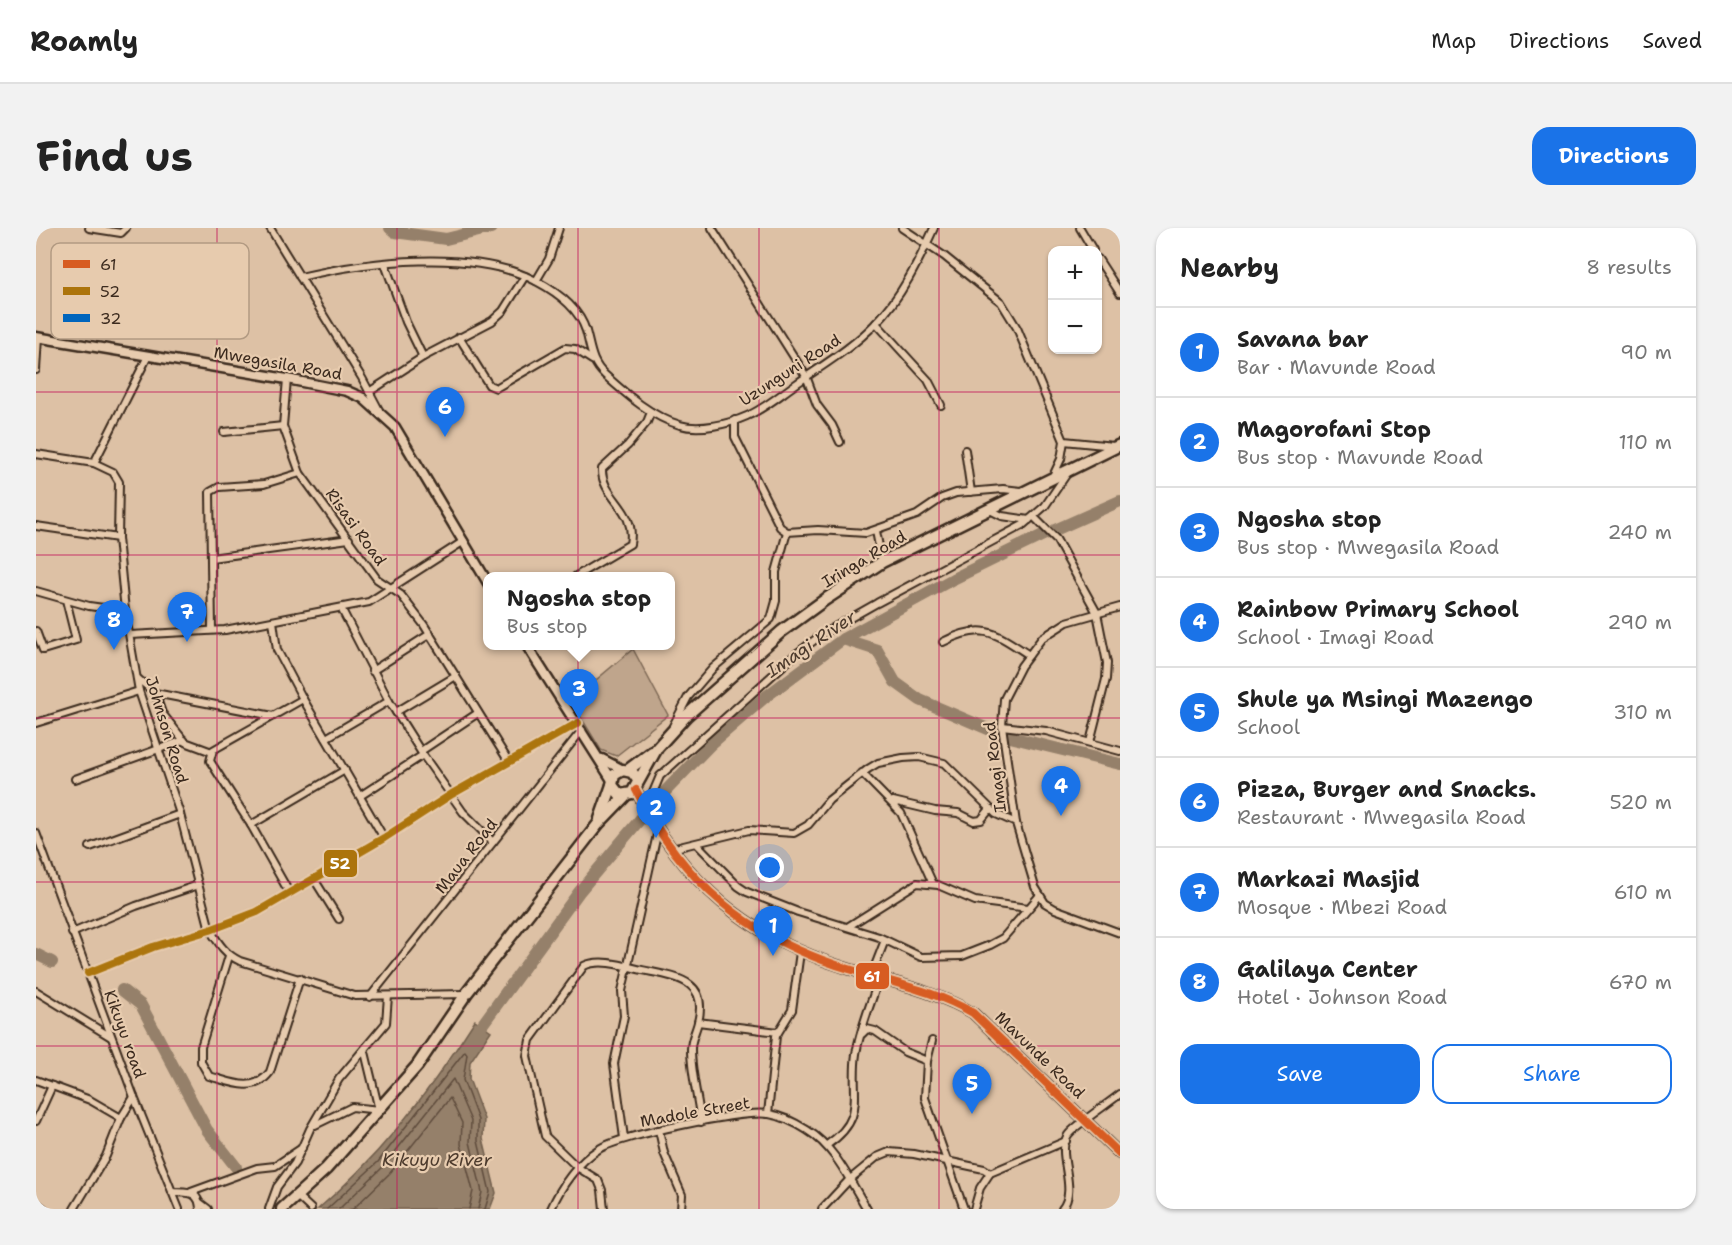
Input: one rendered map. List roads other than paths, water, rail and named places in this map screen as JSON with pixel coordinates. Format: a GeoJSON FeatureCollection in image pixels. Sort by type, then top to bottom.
{"type":"FeatureCollection","features":[{"type":"Feature","properties":{"kind":"highway","name":"Iringa Road"},"geometry":{"type":"LineString","coordinates":[[657,748],[736,670],[782,631],[882,562],[1021,491],[1119,445]]}},
{"type":"Feature","properties":{"kind":"highway"},"geometry":{"type":"LineString","coordinates":[[599,823],[612,782],[657,748]]}},
{"type":"Feature","properties":{"kind":"highway"},"geometry":{"type":"LineString","coordinates":[[282,1209],[326,1169],[417,1066],[466,994],[599,823],[631,790],[657,748]]}},
{"type":"Feature","properties":{"kind":"highway"},"geometry":{"type":"LineString","coordinates":[[625,770],[631,790]]}},
{"type":"Feature","properties":{"kind":"highway"},"geometry":{"type":"LineString","coordinates":[[612,782],[616,792],[631,790]]}},
{"type":"Feature","properties":{"kind":"street"},"geometry":{"type":"LineString","coordinates":[[89,228],[121,233],[126,228]]}},
{"type":"Feature","properties":{"kind":"street"},"geometry":{"type":"LineString","coordinates":[[270,228],[379,411]]}},
{"type":"Feature","properties":{"kind":"street"},"geometry":{"type":"LineString","coordinates":[[536,281],[549,259],[559,228]]}},
{"type":"Feature","properties":{"kind":"street"},"geometry":{"type":"LineString","coordinates":[[712,228],[806,376],[817,405],[832,425],[840,442]]}},
{"type":"Feature","properties":{"kind":"street"},"geometry":{"type":"LineString","coordinates":[[902,228],[991,292],[1008,312],[1064,441],[1061,459],[1053,476]]}},
{"type":"Feature","properties":{"kind":"street","name":"Uzunguni Road"},"geometry":{"type":"LineString","coordinates":[[592,360],[606,376],[651,412],[680,425],[692,427],[735,420],[756,411],[846,350],[876,323],[914,269],[934,228]]}},
{"type":"Feature","properties":{"kind":"street"},"geometry":{"type":"LineString","coordinates":[[1080,228],[1091,246]]}},
{"type":"Feature","properties":{"kind":"street"},"geometry":{"type":"LineString","coordinates":[[300,277],[336,269],[385,264],[454,262],[489,266],[525,276],[557,294],[576,312],[586,331],[592,360]]}},
{"type":"Feature","properties":{"kind":"street"},"geometry":{"type":"LineString","coordinates":[[385,264],[406,322],[423,357]]}},
{"type":"Feature","properties":{"kind":"street"},"geometry":{"type":"LineString","coordinates":[[1102,265],[1120,293]]}},
{"type":"Feature","properties":{"kind":"street"},"geometry":{"type":"LineString","coordinates":[[369,392],[423,357],[498,317],[525,276]]}},
{"type":"Feature","properties":{"kind":"street"},"geometry":{"type":"LineString","coordinates":[[876,323],[928,380],[941,405]]}},
{"type":"Feature","properties":{"kind":"street"},"geometry":{"type":"LineString","coordinates":[[36,370],[37,337]]}},
{"type":"Feature","properties":{"kind":"street","name":"Mwegasila Road"},"geometry":{"type":"LineString","coordinates":[[37,337],[287,379],[347,391],[363,398],[379,411],[400,435],[483,574]]}},
{"type":"Feature","properties":{"kind":"street"},"geometry":{"type":"LineString","coordinates":[[459,337],[489,385],[496,388],[565,348],[575,349],[592,360]]}},
{"type":"Feature","properties":{"kind":"street"},"geometry":{"type":"LineString","coordinates":[[94,464],[148,356]]}},
{"type":"Feature","properties":{"kind":"street","name":"Risasi Road"},"geometry":{"type":"LineString","coordinates":[[287,379],[283,426],[300,473],[377,579],[393,589],[408,603],[430,634],[509,762]]}},
{"type":"Feature","properties":{"kind":"street"},"geometry":{"type":"LineString","coordinates":[[583,572],[630,544],[631,524],[605,482],[602,469],[628,445],[647,422],[651,412]]}},
{"type":"Feature","properties":{"kind":"street"},"geometry":{"type":"LineString","coordinates":[[735,420],[735,436],[780,526],[787,532],[818,530],[866,533],[917,515],[942,498],[956,493],[1003,489],[1021,491]]}},
{"type":"Feature","properties":{"kind":"street"},"geometry":{"type":"LineString","coordinates":[[224,432],[283,426]]}},
{"type":"Feature","properties":{"kind":"street"},"geometry":{"type":"LineString","coordinates":[[1064,441],[1119,445]]}},
{"type":"Feature","properties":{"kind":"street"},"geometry":{"type":"LineString","coordinates":[[965,450],[971,492]]}},
{"type":"Feature","properties":{"kind":"street","name":"Johnson Road"},"geometry":{"type":"LineString","coordinates":[[36,454],[94,464],[113,472],[119,482],[118,538],[125,611],[139,691],[156,748],[180,814],[210,930]]}},
{"type":"Feature","properties":{"kind":"street"},"geometry":{"type":"LineString","coordinates":[[646,810],[660,776],[747,695],[824,633],[1032,519],[1066,476],[1069,468]]}},
{"type":"Feature","properties":{"kind":"street"},"geometry":{"type":"LineString","coordinates":[[212,630],[208,497],[213,488],[264,484],[300,473]]}},
{"type":"Feature","properties":{"kind":"street"},"geometry":{"type":"LineString","coordinates":[[987,508],[1002,516],[1032,519],[1056,539],[1097,613],[1107,671],[1090,742]]}},
{"type":"Feature","properties":{"kind":"street"},"geometry":{"type":"LineString","coordinates":[[36,526],[118,538]]}},
{"type":"Feature","properties":{"kind":"street"},"geometry":{"type":"LineString","coordinates":[[876,531],[882,562]]}},
{"type":"Feature","properties":{"kind":"street"},"geometry":{"type":"LineString","coordinates":[[670,734],[688,697],[713,668],[771,619],[776,601],[776,572],[787,532]]}},
{"type":"Feature","properties":{"kind":"street"},"geometry":{"type":"LineString","coordinates":[[211,558],[349,539]]}},
{"type":"Feature","properties":{"kind":"street"},"geometry":{"type":"LineString","coordinates":[[130,635],[225,630],[374,600],[464,541]]}},
{"type":"Feature","properties":{"kind":"street"},"geometry":{"type":"LineString","coordinates":[[36,591],[66,600],[125,611]]}},
{"type":"Feature","properties":{"kind":"street"},"geometry":{"type":"LineString","coordinates":[[36,631],[42,650],[76,640],[66,600]]}},
{"type":"Feature","properties":{"kind":"street","name":"Imagi Road"},"geometry":{"type":"LineString","coordinates":[[1120,607],[1054,629],[1042,638],[1004,699],[1002,726],[1016,823],[1029,871],[1040,895],[1054,909],[1120,933]]}},
{"type":"Feature","properties":{"kind":"street"},"geometry":{"type":"LineString","coordinates":[[340,608],[372,671],[422,753],[463,812],[493,842]]}},
{"type":"Feature","properties":{"kind":"street"},"geometry":{"type":"LineString","coordinates":[[273,621],[277,650],[384,838]]}},
{"type":"Feature","properties":{"kind":"street"},"geometry":{"type":"LineString","coordinates":[[943,642],[973,630],[990,633],[1029,656]]}},
{"type":"Feature","properties":{"kind":"street"},"geometry":{"type":"LineString","coordinates":[[372,671],[430,634]]}},
{"type":"Feature","properties":{"kind":"street"},"geometry":{"type":"LineString","coordinates":[[530,650],[601,759],[612,782]]}},
{"type":"Feature","properties":{"kind":"street"},"geometry":{"type":"LineString","coordinates":[[396,712],[456,676]]}},
{"type":"Feature","properties":{"kind":"street"},"geometry":{"type":"LineString","coordinates":[[137,678],[155,693],[273,716]]}},
{"type":"Feature","properties":{"kind":"street"},"geometry":{"type":"LineString","coordinates":[[36,723],[139,691]]}},
{"type":"Feature","properties":{"kind":"street"},"geometry":{"type":"LineString","coordinates":[[155,693],[162,713],[184,740],[212,752]]}},
{"type":"Feature","properties":{"kind":"street"},"geometry":{"type":"LineString","coordinates":[[290,894],[251,825],[210,761],[212,752],[303,699]]}},
{"type":"Feature","properties":{"kind":"street"},"geometry":{"type":"LineString","coordinates":[[326,738],[389,701]]}},
{"type":"Feature","properties":{"kind":"street"},"geometry":{"type":"LineString","coordinates":[[360,796],[478,713]]}},
{"type":"Feature","properties":{"kind":"street"},"geometry":{"type":"LineString","coordinates":[[88,973],[153,947],[210,930],[257,912],[384,838],[452,794],[580,726]]}},
{"type":"Feature","properties":{"kind":"street","name":"Maua Road"},"geometry":{"type":"LineString","coordinates":[[370,997],[485,855],[580,726]]}},
{"type":"Feature","properties":{"kind":"street"},"geometry":{"type":"LineString","coordinates":[[1002,726],[1046,731],[1120,751]]}},
{"type":"Feature","properties":{"kind":"street"},"geometry":{"type":"LineString","coordinates":[[75,779],[156,748],[184,740]]}},
{"type":"Feature","properties":{"kind":"street"},"geometry":{"type":"LineString","coordinates":[[672,849],[758,829],[794,833],[808,825],[829,800],[862,773],[889,759],[919,757],[944,763],[990,809],[1016,823]]}},
{"type":"Feature","properties":{"kind":"street"},"geometry":{"type":"LineString","coordinates":[[601,759],[625,770]]}},
{"type":"Feature","properties":{"kind":"street"},"geometry":{"type":"LineString","coordinates":[[251,825],[345,770]]}},
{"type":"Feature","properties":{"kind":"street"},"geometry":{"type":"LineString","coordinates":[[862,773],[880,794],[892,801],[935,811],[958,813],[975,821],[981,820],[990,809]]}},
{"type":"Feature","properties":{"kind":"street","name":"Mavunde Road"},"geometry":{"type":"LineString","coordinates":[[631,790],[687,871],[725,906],[800,952],[951,1001],[973,1013],[1120,1154]]}},
{"type":"Feature","properties":{"kind":"street"},"geometry":{"type":"LineString","coordinates":[[892,801],[912,832],[933,884]]}},
{"type":"Feature","properties":{"kind":"street"},"geometry":{"type":"LineString","coordinates":[[90,848],[180,814]]}},
{"type":"Feature","properties":{"kind":"street"},"geometry":{"type":"LineString","coordinates":[[624,1138],[614,1064],[624,1016],[622,991],[658,830]]}},
{"type":"Feature","properties":{"kind":"street","name":"Kikuyu road"},"geometry":{"type":"LineString","coordinates":[[36,833],[111,1038],[179,1209]]}},
{"type":"Feature","properties":{"kind":"street"},"geometry":{"type":"LineString","coordinates":[[697,844],[747,892],[798,912],[849,926],[921,957],[962,956],[1003,938],[1040,895]]}},
{"type":"Feature","properties":{"kind":"street"},"geometry":{"type":"LineString","coordinates":[[314,879],[339,919]]}},
{"type":"Feature","properties":{"kind":"street"},"geometry":{"type":"LineString","coordinates":[[849,926],[912,885],[933,884],[961,893],[975,902],[1028,908]]}},
{"type":"Feature","properties":{"kind":"street"},"geometry":{"type":"LineString","coordinates":[[72,933],[136,906],[198,885]]}},
{"type":"Feature","properties":{"kind":"street"},"geometry":{"type":"LineString","coordinates":[[210,930],[229,956],[254,966],[355,996],[466,994]]}},
{"type":"Feature","properties":{"kind":"street"},"geometry":{"type":"LineString","coordinates":[[827,1145],[841,1136],[852,1122],[855,1112],[856,1056],[885,940]]}},
{"type":"Feature","properties":{"kind":"street"},"geometry":{"type":"LineString","coordinates":[[768,1114],[774,1043],[792,1010],[800,952]]}},
{"type":"Feature","properties":{"kind":"street"},"geometry":{"type":"LineString","coordinates":[[229,956],[201,1047],[201,1062],[209,1076],[246,1085],[257,1084],[264,1080],[270,1072],[300,978]]}},
{"type":"Feature","properties":{"kind":"street"},"geometry":{"type":"LineString","coordinates":[[604,1209],[598,1180],[578,1167],[545,1136],[527,1049],[530,1040],[579,970],[590,963],[628,966],[678,978],[691,984],[700,999],[698,1022],[691,1049],[701,1122]]}},
{"type":"Feature","properties":{"kind":"street"},"geometry":{"type":"LineString","coordinates":[[36,991],[111,1038]]}},
{"type":"Feature","properties":{"kind":"street"},"geometry":{"type":"LineString","coordinates":[[269,1209],[278,1187],[295,1163],[310,1128],[339,1079],[365,1052],[386,1023],[388,996]]}},
{"type":"Feature","properties":{"kind":"street"},"geometry":{"type":"LineString","coordinates":[[698,1022],[778,1032]]}},
{"type":"Feature","properties":{"kind":"street"},"geometry":{"type":"LineString","coordinates":[[861,1035],[867,1029],[875,1031],[905,1052],[927,1061]]}},
{"type":"Feature","properties":{"kind":"street"},"geometry":{"type":"LineString","coordinates":[[932,1041],[927,1061],[925,1098],[964,1209]]}},
{"type":"Feature","properties":{"kind":"street"},"geometry":{"type":"LineString","coordinates":[[310,1128],[352,1107],[379,1110],[365,1052]]}},
{"type":"Feature","properties":{"kind":"street"},"geometry":{"type":"LineString","coordinates":[[36,1080],[90,1100],[121,1118]]}},
{"type":"Feature","properties":{"kind":"street"},"geometry":{"type":"LineString","coordinates":[[36,1120],[52,1086]]}},
{"type":"Feature","properties":{"kind":"street"},"geometry":{"type":"LineString","coordinates":[[1062,1209],[1068,1195],[1066,1141],[1068,1135],[1120,1094]]}},
{"type":"Feature","properties":{"kind":"street"},"geometry":{"type":"LineString","coordinates":[[74,1209],[106,1156],[121,1118],[134,1097]]}},
{"type":"Feature","properties":{"kind":"street","name":"Madole Street"},"geometry":{"type":"LineString","coordinates":[[551,1209],[578,1167],[599,1149],[624,1138],[701,1122],[768,1114],[806,1129],[827,1145],[867,1209]]}},
{"type":"Feature","properties":{"kind":"street"},"geometry":{"type":"LineString","coordinates":[[659,1130],[664,1154],[681,1195],[681,1209]]}},
{"type":"Feature","properties":{"kind":"street"},"geometry":{"type":"LineString","coordinates":[[974,1209],[980,1188],[990,1173],[1066,1141]]}},
{"type":"Feature","properties":{"kind":"street"},"geometry":{"type":"LineString","coordinates":[[172,1192],[191,1192],[257,1168],[275,1166],[302,1148]]}},
{"type":"Feature","properties":{"kind":"street"},"geometry":{"type":"LineString","coordinates":[[822,1209],[849,1180],[877,1157],[890,1152],[914,1154],[984,1169],[990,1173]]}},
{"type":"Feature","properties":{"kind":"street"},"geometry":{"type":"LineString","coordinates":[[191,1192],[200,1206],[208,1209]]}},
{"type":"Feature","properties":{"kind":"street"},"geometry":{"type":"LineString","coordinates":[[297,1196],[311,1209]]}},
{"type":"Feature","properties":{"kind":"street"},"geometry":{"type":"LineString","coordinates":[[36,1203],[44,1209]]}},
{"type":"Feature","properties":{"kind":"water","name":"Kikuyu River"},"geometry":{"type":"Polygon","coordinates":[[[475,1020],[491,1031],[470,1062],[469,1079],[484,1119],[483,1139],[496,1193],[490,1209],[318,1209],[363,1167],[404,1121],[441,1072],[475,1020]]]}},
{"type":"Feature","properties":{"kind":"waterway"},"geometry":{"type":"LineString","coordinates":[[390,228],[395,232],[446,239],[491,228]]}},
{"type":"Feature","properties":{"kind":"waterway","name":"Imagi River"},"geometry":{"type":"LineString","coordinates":[[1055,530],[1120,501]]}},
{"type":"Feature","properties":{"kind":"waterway","name":"Imagi River"},"geometry":{"type":"LineString","coordinates":[[654,803],[710,745],[764,698],[843,639],[953,579],[1045,534]]}},
{"type":"Feature","properties":{"kind":"waterway"},"geometry":{"type":"LineString","coordinates":[[843,639],[877,650],[895,682],[920,700],[995,732]]}},
{"type":"Feature","properties":{"kind":"waterway"},"geometry":{"type":"LineString","coordinates":[[1010,737],[1120,764]]}},
{"type":"Feature","properties":{"kind":"waterway","name":"Imagi River"},"geometry":{"type":"LineString","coordinates":[[482,1025],[579,892],[642,817]]}},
{"type":"Feature","properties":{"kind":"waterway","name":"Kikuyu River"},"geometry":{"type":"LineString","coordinates":[[36,954],[52,962]]}},
{"type":"Feature","properties":{"kind":"waterway","name":"Kikuyu River"},"geometry":{"type":"LineString","coordinates":[[122,990],[141,1005],[207,1130],[236,1167]]}},
{"type":"Feature","properties":{"kind":"place","name":"Pizza, Burger and Snacks."},"geometry":{"type":"Point","coordinates":[445,437]}},
{"type":"Feature","properties":{"kind":"place","name":"Markazi Masjid"},"geometry":{"type":"Point","coordinates":[187,642]}},
{"type":"Feature","properties":{"kind":"place","name":"Galilaya Center"},"geometry":{"type":"Point","coordinates":[114,650]}},
{"type":"Feature","properties":{"kind":"place","name":"Ngosha stop"},"geometry":{"type":"Point","coordinates":[579,719]}},
{"type":"Feature","properties":{"kind":"place","name":"Rainbow Primary School"},"geometry":{"type":"Point","coordinates":[1061,816]}},
{"type":"Feature","properties":{"kind":"place","name":"Magorofani Stop"},"geometry":{"type":"Point","coordinates":[656,838]}},
{"type":"Feature","properties":{"kind":"place","name":"Savana bar"},"geometry":{"type":"Point","coordinates":[773,956]}},
{"type":"Feature","properties":{"kind":"place","name":"Shule ya Msingi Mazengo"},"geometry":{"type":"Point","coordinates":[972,1114]}}]}
